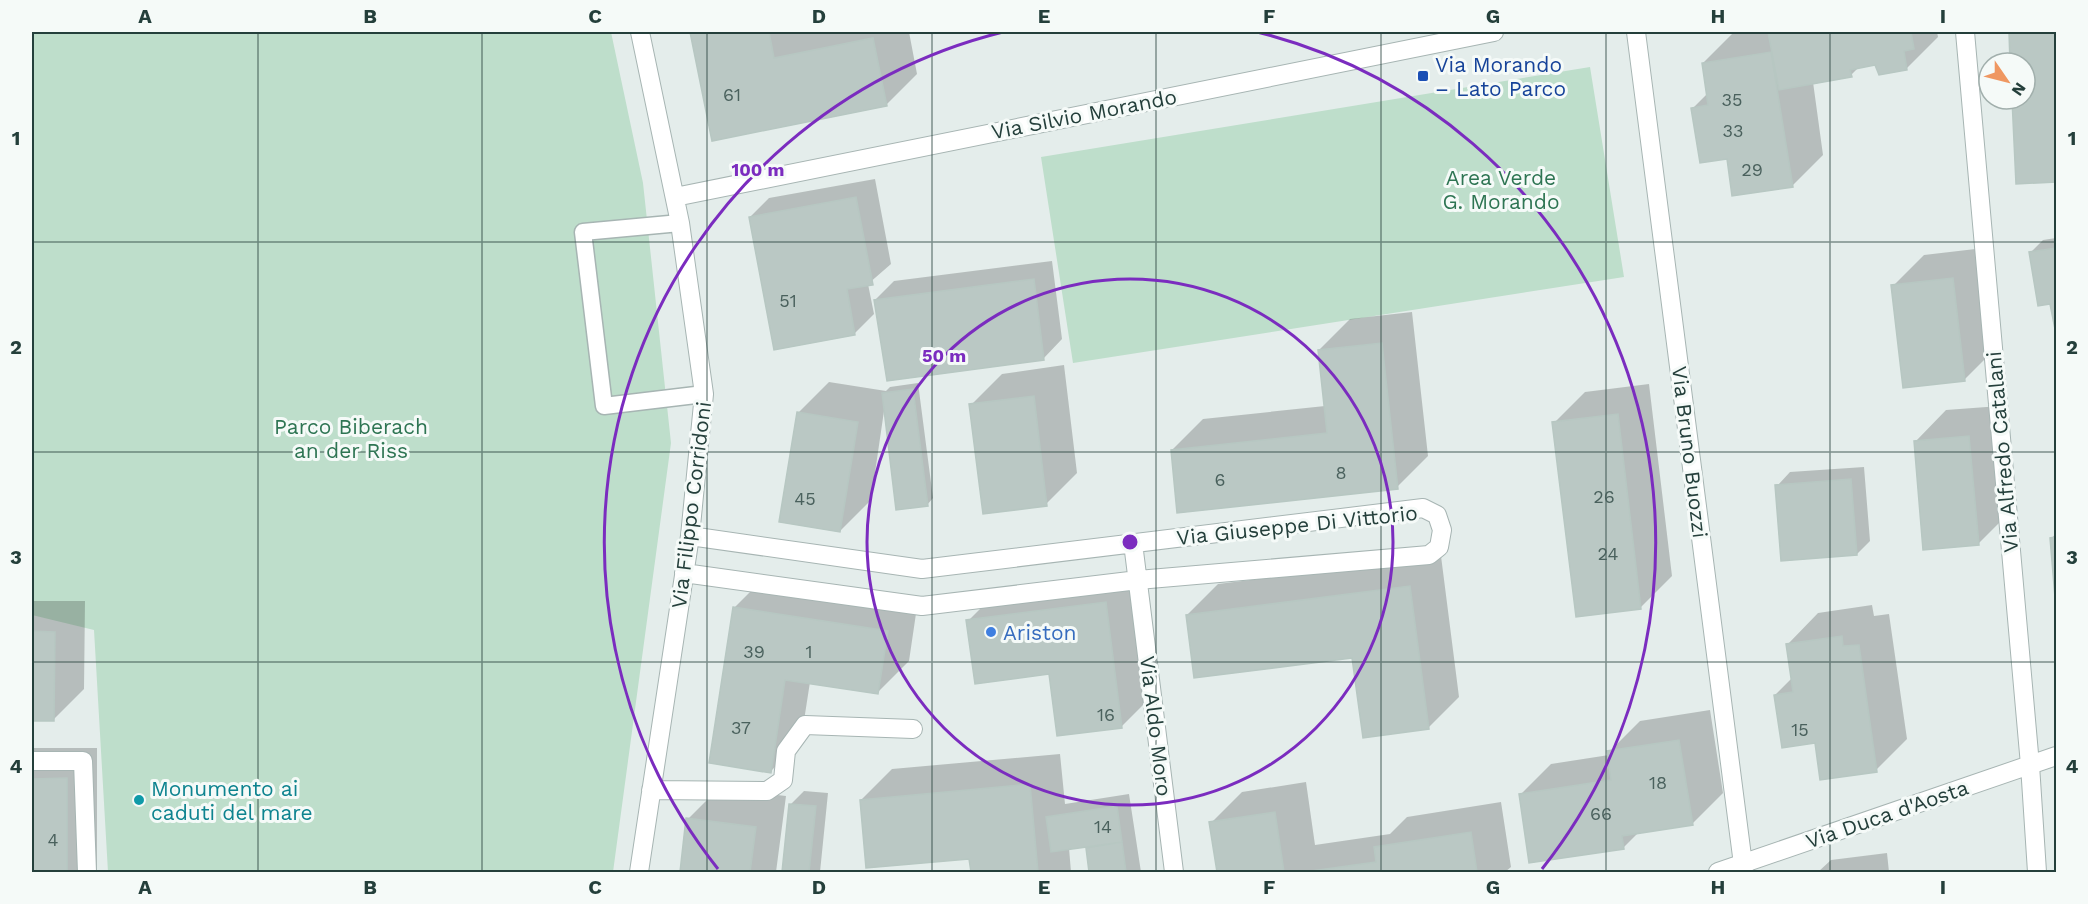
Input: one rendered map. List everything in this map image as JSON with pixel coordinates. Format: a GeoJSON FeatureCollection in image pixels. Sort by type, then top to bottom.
{"type":"FeatureCollection","features":[{"type":"Feature","properties":{"kind":"street","name":"Via Filippo Corridoni"},"geometry":{"type":"LineString","coordinates":[[639,873],[690,536],[704,394],[680,223],[640,32]]}},
{"type":"Feature","properties":{"kind":"street","name":"Via Silvio Morando"},"geometry":{"type":"LineString","coordinates":[[675,197],[1494,32]]}},
{"type":"Feature","properties":{"kind":"street","name":"Via Bruno Buozzi"},"geometry":{"type":"LineString","coordinates":[[1636,32],[1743,868]]}},
{"type":"Feature","properties":{"kind":"street","name":"Via Alfredo Catalani"},"geometry":{"type":"LineString","coordinates":[[1965,32],[2030,765],[2037,873]]}},
{"type":"Feature","properties":{"kind":"street","name":"Via Giuseppe Di Vittorio"},"geometry":{"type":"LineString","coordinates":[[684,573],[922,606],[1138,580],[1429,555],[1439,547],[1442,530],[1437,515],[1423,508],[921,569],[690,536]]}},
{"type":"Feature","properties":{"kind":"street","name":"Via Aldo Moro"},"geometry":{"type":"LineString","coordinates":[[1133,543],[1174,873]]}},
{"type":"Feature","properties":{"kind":"street"},"geometry":{"type":"LineString","coordinates":[[651,790],[767,791],[783,780],[786,751],[805,725],[913,729]]}},
{"type":"Feature","properties":{"kind":"street","name":"Via Duca d'Aosta"},"geometry":{"type":"LineString","coordinates":[[1718,873],[1743,868],[2056,756]]}},
{"type":"Feature","properties":{"kind":"street"},"geometry":{"type":"LineString","coordinates":[[32,761],[83,761],[87,873]]}},
{"type":"Feature","properties":{"kind":"lane"},"geometry":{"type":"LineString","coordinates":[[680,223],[584,232],[604,406],[704,394]]}},
{"type":"Feature","properties":{"kind":"green space","name":"Parco Biberach an der Riss"},"geometry":{"type":"Polygon","coordinates":[[[32,32],[611,32],[643,183],[671,443],[613,872],[108,872],[94,630],[32,615],[32,32]]]}},
{"type":"Feature","properties":{"kind":"green space","name":"Area Verde G. Morando"},"geometry":{"type":"Polygon","coordinates":[[[1590,67],[1624,277],[1073,363],[1041,157],[1590,67]]]}},
{"type":"Feature","properties":{"kind":"building"},"geometry":{"type":"Polygon","coordinates":[[[690,32],[769,32],[774,58],[873,38],[887,106],[712,141],[690,32]]]}},
{"type":"Feature","properties":{"kind":"building"},"geometry":{"type":"Polygon","coordinates":[[[1768,32],[1911,32],[1914,49],[1904,51],[1907,70],[1879,75],[1875,65],[1850,70],[1852,77],[1779,90],[1768,32]]]}},
{"type":"Feature","properties":{"kind":"building"},"geometry":{"type":"Polygon","coordinates":[[[2009,32],[2056,32],[2056,182],[2016,184],[2013,111],[2037,111],[2037,51],[2010,51],[2009,32]]]}},
{"type":"Feature","properties":{"kind":"building"},"geometry":{"type":"Polygon","coordinates":[[[1771,52],[1793,187],[1732,196],[1727,159],[1700,163],[1691,108],[1708,105],[1702,63],[1771,52]]]}},
{"type":"Feature","properties":{"kind":"building"},"geometry":{"type":"Polygon","coordinates":[[[856,197],[873,285],[847,289],[855,335],[774,350],[749,217],[856,197]]]}},
{"type":"Feature","properties":{"kind":"building"},"geometry":{"type":"Polygon","coordinates":[[[2056,248],[2055,329],[2050,304],[2038,306],[2029,252],[2056,248]]]}},
{"type":"Feature","properties":{"kind":"building"},"geometry":{"type":"Polygon","coordinates":[[[1953,278],[1965,381],[1903,388],[1891,285],[1953,278]]]}},
{"type":"Feature","properties":{"kind":"building"},"geometry":{"type":"Polygon","coordinates":[[[1034,279],[1044,360],[887,381],[874,300],[1034,279]]]}},
{"type":"Feature","properties":{"kind":"building"},"geometry":{"type":"Polygon","coordinates":[[[1382,343],[1398,489],[1177,513],[1171,450],[1327,433],[1318,350],[1382,343]]]}},
{"type":"Feature","properties":{"kind":"building"},"geometry":{"type":"Polygon","coordinates":[[[913,389],[928,506],[896,510],[882,393],[913,389]]]}},
{"type":"Feature","properties":{"kind":"building"},"geometry":{"type":"Polygon","coordinates":[[[1034,396],[1047,506],[983,514],[969,404],[1034,396]]]}},
{"type":"Feature","properties":{"kind":"building"},"geometry":{"type":"Polygon","coordinates":[[[797,412],[858,422],[840,532],[779,522],[797,412]]]}},
{"type":"Feature","properties":{"kind":"building"},"geometry":{"type":"Polygon","coordinates":[[[1618,414],[1641,609],[1576,617],[1552,422],[1618,414]]]}},
{"type":"Feature","properties":{"kind":"building"},"geometry":{"type":"Polygon","coordinates":[[[1969,436],[1979,545],[1923,550],[1914,441],[1969,436]]]}},
{"type":"Feature","properties":{"kind":"building"},"geometry":{"type":"Polygon","coordinates":[[[1851,479],[1857,555],[1781,561],[1775,485],[1851,479]]]}},
{"type":"Feature","properties":{"kind":"building"},"geometry":{"type":"Polygon","coordinates":[[[2056,537],[2056,609],[2050,538],[2056,537]]]}},
{"type":"Feature","properties":{"kind":"building"},"geometry":{"type":"Polygon","coordinates":[[[1410,586],[1429,729],[1363,738],[1352,658],[1194,678],[1186,615],[1410,586]]]}},
{"type":"Feature","properties":{"kind":"building"},"geometry":{"type":"Polygon","coordinates":[[[1106,602],[1122,728],[1057,736],[1049,674],[975,684],[966,620],[1106,602]]]}},
{"type":"Feature","properties":{"kind":"building"},"geometry":{"type":"Polygon","coordinates":[[[733,607],[888,631],[878,694],[785,680],[771,773],[709,763],[733,607]]]}},
{"type":"Feature","properties":{"kind":"building"},"geometry":{"type":"Polygon","coordinates":[[[32,631],[55,632],[54,721],[32,721],[32,631]]]}},
{"type":"Feature","properties":{"kind":"building"},"geometry":{"type":"Polygon","coordinates":[[[1842,636],[1843,646],[1859,645],[1877,772],[1820,780],[1815,743],[1782,748],[1774,695],[1793,692],[1786,644],[1842,636]]]}},
{"type":"Feature","properties":{"kind":"building"},"geometry":{"type":"Polygon","coordinates":[[[1679,740],[1693,825],[1622,836],[1624,849],[1529,863],[1519,794],[1611,780],[1607,751],[1679,740]]]}},
{"type":"Feature","properties":{"kind":"building"},"geometry":{"type":"Polygon","coordinates":[[[67,778],[67,872],[32,872],[32,779],[67,778]]]}},
{"type":"Feature","properties":{"kind":"building"},"geometry":{"type":"Polygon","coordinates":[[[1030,784],[1038,872],[971,872],[969,859],[866,868],[860,800],[1030,784]]]}},
{"type":"Feature","properties":{"kind":"building"},"geometry":{"type":"Polygon","coordinates":[[[789,804],[816,806],[809,872],[782,872],[789,804]]]}},
{"type":"Feature","properties":{"kind":"building"},"geometry":{"type":"Polygon","coordinates":[[[1117,806],[1122,842],[1051,852],[1046,817],[1117,806]]]}},
{"type":"Feature","properties":{"kind":"building"},"geometry":{"type":"Polygon","coordinates":[[[1275,812],[1284,872],[1217,872],[1209,822],[1275,812]]]}},
{"type":"Feature","properties":{"kind":"building"},"geometry":{"type":"Polygon","coordinates":[[[686,818],[756,827],[750,872],[680,872],[686,818]]]}},
{"type":"Feature","properties":{"kind":"building"},"geometry":{"type":"Polygon","coordinates":[[[1471,832],[1477,872],[1304,872],[1376,862],[1374,847],[1471,832]]]}},
{"type":"Feature","properties":{"kind":"building"},"geometry":{"type":"Polygon","coordinates":[[[1122,842],[1126,872],[1089,872],[1086,848],[1122,842]]]}},
{"type":"Feature","properties":{"kind":"place","name":"Via Morando – Lato Parco"},"geometry":{"type":"Point","coordinates":[1423,76]}},
{"type":"Feature","properties":{"kind":"place","name":"Ariston"},"geometry":{"type":"Point","coordinates":[991,632]}},
{"type":"Feature","properties":{"kind":"place","name":"Monumento ai caduti del mare"},"geometry":{"type":"Point","coordinates":[139,800]}}]}
